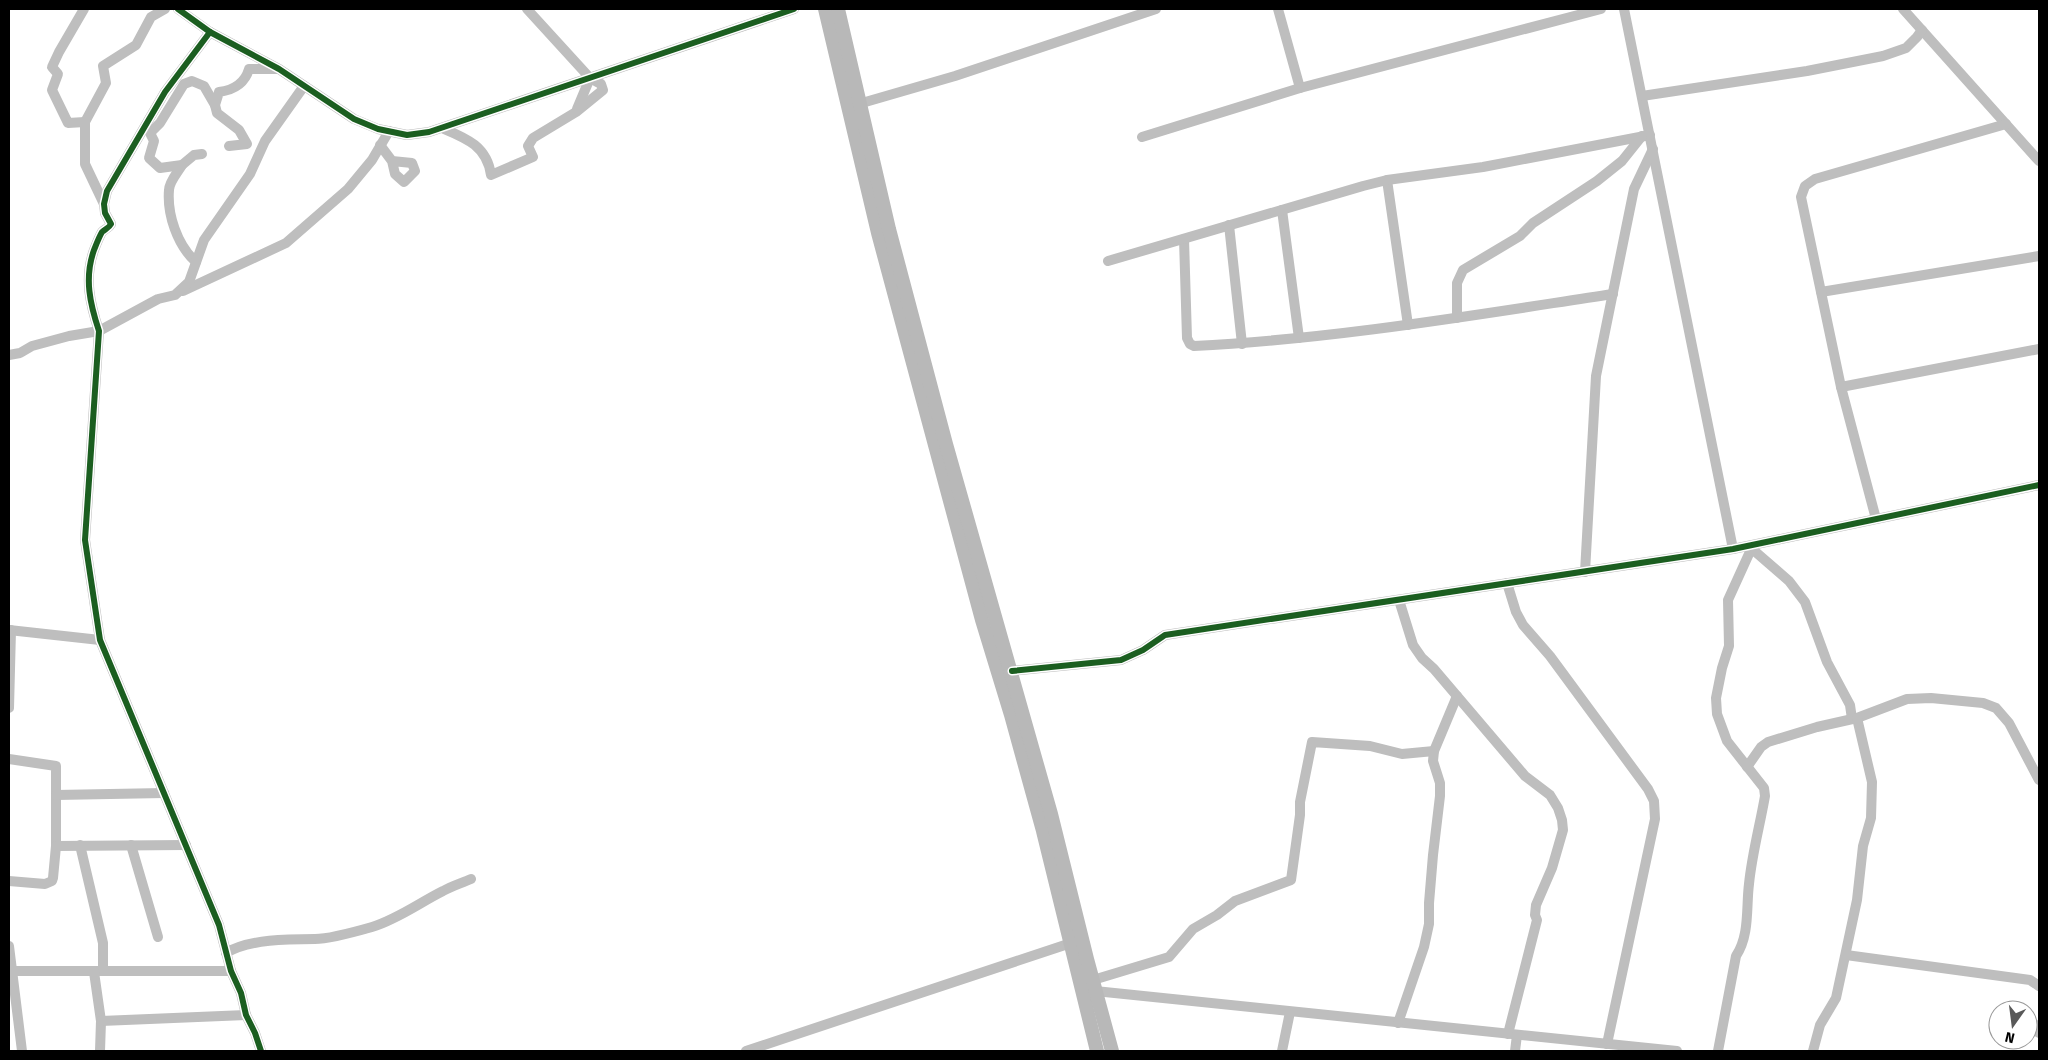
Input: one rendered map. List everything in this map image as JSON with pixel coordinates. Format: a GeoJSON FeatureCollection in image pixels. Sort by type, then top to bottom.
{"type":"FeatureCollection","features":[{"type":"Feature","properties":{"kind":"main road"},"geometry":{"type":"LineString","coordinates":[[825,9],[889,229],[995,617],[1052,814],[1112,1051]]}},
{"type":"Feature","properties":{"kind":"main road"},"geometry":{"type":"LineString","coordinates":[[838,9],[878,233],[982,620],[1011,715],[1071,943],[1097,1051]]}},
{"type":"Feature","properties":{"kind":"street"},"geometry":{"type":"LineString","coordinates":[[84,9],[58,52],[52,67],[58,74],[52,90],[68,123],[85,122]]}},
{"type":"Feature","properties":{"kind":"street"},"geometry":{"type":"LineString","coordinates":[[165,9],[151,17],[136,45],[103,66],[106,82],[85,122],[86,164],[111,224],[102,232],[96,246],[90,262],[88,284],[90,302],[99,331],[85,540],[100,640],[219,925],[246,1015],[261,1051]]}},
{"type":"Feature","properties":{"kind":"street"},"geometry":{"type":"LineString","coordinates":[[178,9],[210,32],[279,69],[354,120],[378,129],[407,135],[442,128],[794,9]]}},
{"type":"Feature","properties":{"kind":"street"},"geometry":{"type":"LineString","coordinates":[[442,128],[470,140],[490,164],[491,175],[533,157],[528,146],[533,138],[576,112],[602,90],[601,84],[590,78],[527,9]]}},
{"type":"Feature","properties":{"kind":"street"},"geometry":{"type":"LineString","coordinates":[[854,105],[955,76],[1156,9]]}},
{"type":"Feature","properties":{"kind":"street"},"geometry":{"type":"LineString","coordinates":[[1278,9],[1300,88]]}},
{"type":"Feature","properties":{"kind":"street"},"geometry":{"type":"LineString","coordinates":[[1142,137],[1300,88],[1601,9]]}},
{"type":"Feature","properties":{"kind":"street"},"geometry":{"type":"LineString","coordinates":[[1624,9],[1642,96],[1646,135],[1653,149],[1733,549]]}},
{"type":"Feature","properties":{"kind":"street"},"geometry":{"type":"LineString","coordinates":[[1902,9],[2039,161]]}},
{"type":"Feature","properties":{"kind":"street"},"geometry":{"type":"LineString","coordinates":[[1642,96],[1808,70],[1883,56],[1906,48],[1917,38],[1922,30]]}},
{"type":"Feature","properties":{"kind":"street"},"geometry":{"type":"LineString","coordinates":[[104,204],[107,191],[139,135],[166,92],[210,32]]}},
{"type":"Feature","properties":{"kind":"street"},"geometry":{"type":"LineString","coordinates":[[215,105],[219,92],[230,91],[246,80],[249,69],[279,69]]}},
{"type":"Feature","properties":{"kind":"street"},"geometry":{"type":"LineString","coordinates":[[576,112],[590,78]]}},
{"type":"Feature","properties":{"kind":"street"},"geometry":{"type":"LineString","coordinates":[[182,165],[160,168],[149,158],[154,141],[150,133],[160,123],[184,84],[192,81],[204,86],[215,105],[217,113],[238,130],[247,144],[229,146]]}},
{"type":"Feature","properties":{"kind":"street"},"geometry":{"type":"LineString","coordinates":[[175,295],[189,282],[204,240],[250,174],[265,141],[304,86]]}},
{"type":"Feature","properties":{"kind":"street"},"geometry":{"type":"LineString","coordinates":[[1876,519],[1841,387],[1802,197],[1806,186],[1815,179],[2006,124]]}},
{"type":"Feature","properties":{"kind":"street"},"geometry":{"type":"LineString","coordinates":[[9,355],[20,353],[32,346],[69,336],[99,331],[158,299],[175,295],[286,243],[348,189],[372,160],[389,132]]}},
{"type":"Feature","properties":{"kind":"street"},"geometry":{"type":"LineString","coordinates":[[1108,261],[1387,180],[1483,167],[1646,135]]}},
{"type":"Feature","properties":{"kind":"street"},"geometry":{"type":"LineString","coordinates":[[1457,318],[1457,283],[1463,270],[1520,236],[1533,223],[1597,181],[1622,161],[1646,135]]}},
{"type":"Feature","properties":{"kind":"street"},"geometry":{"type":"LineString","coordinates":[[380,145],[392,161]]}},
{"type":"Feature","properties":{"kind":"street"},"geometry":{"type":"LineString","coordinates":[[1586,572],[1596,376],[1634,189],[1653,149]]}},
{"type":"Feature","properties":{"kind":"street"},"geometry":{"type":"LineString","coordinates":[[196,262],[186,252],[168,211],[170,199],[168,188],[182,165],[194,155],[202,154]]}},
{"type":"Feature","properties":{"kind":"street"},"geometry":{"type":"LineString","coordinates":[[1387,180],[1408,325]]}},
{"type":"Feature","properties":{"kind":"street"},"geometry":{"type":"LineString","coordinates":[[1282,210],[1299,338]]}},
{"type":"Feature","properties":{"kind":"street"},"geometry":{"type":"LineString","coordinates":[[1229,225],[1242,344]]}},
{"type":"Feature","properties":{"kind":"street"},"geometry":{"type":"LineString","coordinates":[[1184,238],[1187,338],[1190,344],[1194,346],[1242,344],[1408,325],[1613,294]]}},
{"type":"Feature","properties":{"kind":"street"},"geometry":{"type":"LineString","coordinates":[[1821,292],[2039,256]]}},
{"type":"Feature","properties":{"kind":"street"},"geometry":{"type":"LineString","coordinates":[[1841,387],[2039,349]]}},
{"type":"Feature","properties":{"kind":"street"},"geometry":{"type":"LineString","coordinates":[[1012,671],[1121,660],[1142,650],[1165,635],[1752,547],[2039,485]]}},
{"type":"Feature","properties":{"kind":"street"},"geometry":{"type":"LineString","coordinates":[[1752,547],[1789,581],[1805,602],[1827,662],[1850,705],[1869,767],[1872,795],[1871,818],[1863,846],[1857,900],[1836,998],[1820,1025],[1813,1051]]}},
{"type":"Feature","properties":{"kind":"street"},"geometry":{"type":"LineString","coordinates":[[1718,1051],[1736,956],[1741,949],[1744,938],[1749,882],[1765,796],[1764,788],[1727,741],[1717,714],[1716,698],[1729,646],[1728,600],[1752,547]]}},
{"type":"Feature","properties":{"kind":"street"},"geometry":{"type":"LineString","coordinates":[[1507,583],[1516,612],[1523,625],[1561,672],[1648,789],[1654,801],[1655,819],[1611,1047]]}},
{"type":"Feature","properties":{"kind":"street"},"geometry":{"type":"LineString","coordinates":[[1399,600],[1413,645],[1525,776],[1550,796],[1562,820],[1562,830],[1552,868],[1536,905],[1535,914],[1537,920],[1512,1035],[1515,1051]]}},
{"type":"Feature","properties":{"kind":"street"},"geometry":{"type":"LineString","coordinates":[[9,708],[10,630],[100,640]]}},
{"type":"Feature","properties":{"kind":"street"},"geometry":{"type":"LineString","coordinates":[[1398,1023],[1424,947],[1429,924],[1433,856],[1440,796],[1440,784],[1433,761],[1434,751],[1457,696]]}},
{"type":"Feature","properties":{"kind":"street"},"geometry":{"type":"LineString","coordinates":[[1747,767],[1760,747],[1768,742],[1817,727],[1854,719],[1907,699],[1931,698],[1983,702],[1996,708],[2009,723],[2039,780]]}},
{"type":"Feature","properties":{"kind":"street"},"geometry":{"type":"LineString","coordinates":[[1094,986],[1169,957],[1193,929],[1217,915],[1235,901],[1291,880],[1300,802],[1312,742],[1370,746],[1402,754],[1434,751]]}},
{"type":"Feature","properties":{"kind":"street"},"geometry":{"type":"LineString","coordinates":[[9,759],[56,766],[56,846],[52,881],[45,884],[9,881]]}},
{"type":"Feature","properties":{"kind":"street"},"geometry":{"type":"LineString","coordinates":[[56,796],[164,793]]}},
{"type":"Feature","properties":{"kind":"street"},"geometry":{"type":"LineString","coordinates":[[131,845],[158,937]]}},
{"type":"Feature","properties":{"kind":"street"},"geometry":{"type":"LineString","coordinates":[[56,846],[186,845]]}},
{"type":"Feature","properties":{"kind":"street"},"geometry":{"type":"LineString","coordinates":[[80,846],[104,942],[98,971],[101,1021],[100,1051]]}},
{"type":"Feature","properties":{"kind":"street"},"geometry":{"type":"LineString","coordinates":[[226,953],[234,948],[267,942],[303,938],[316,939],[372,927],[410,911],[443,891],[471,879]]}},
{"type":"Feature","properties":{"kind":"street"},"geometry":{"type":"LineString","coordinates":[[747,1051],[1071,943]]}},
{"type":"Feature","properties":{"kind":"street"},"geometry":{"type":"LineString","coordinates":[[9,946],[22,1051]]}},
{"type":"Feature","properties":{"kind":"street"},"geometry":{"type":"LineString","coordinates":[[1846,955],[2030,980],[2039,986]]}},
{"type":"Feature","properties":{"kind":"street"},"geometry":{"type":"LineString","coordinates":[[11,971],[232,971]]}},
{"type":"Feature","properties":{"kind":"street"},"geometry":{"type":"LineString","coordinates":[[1094,986],[1290,1012],[1611,1047],[1670,1051]]}},
{"type":"Feature","properties":{"kind":"street"},"geometry":{"type":"LineString","coordinates":[[1282,1051],[1290,1012]]}},
{"type":"Feature","properties":{"kind":"street"},"geometry":{"type":"LineString","coordinates":[[101,1021],[246,1015]]}},
{"type":"Feature","properties":{"kind":"street"},"geometry":{"type":"LineString","coordinates":[[2039,1025],[2039,1033]]}},
{"type":"Feature","properties":{"kind":"cycle path"},"geometry":{"type":"LineString","coordinates":[[178,9],[210,32],[279,69],[354,119],[378,129],[407,135],[429,132],[794,9]]}},
{"type":"Feature","properties":{"kind":"cycle path"},"geometry":{"type":"LineString","coordinates":[[210,32],[165,92],[107,191],[104,204],[105,213],[111,224],[100,236],[94,250],[89,271],[89,291],[99,331],[85,540],[100,640],[219,925],[231,971],[241,993],[246,1015],[261,1051]]}},
{"type":"Feature","properties":{"kind":"cycle path"},"geometry":{"type":"LineString","coordinates":[[1012,671],[1121,660],[1143,650],[1165,635],[1733,549],[2039,485]]}}]}
